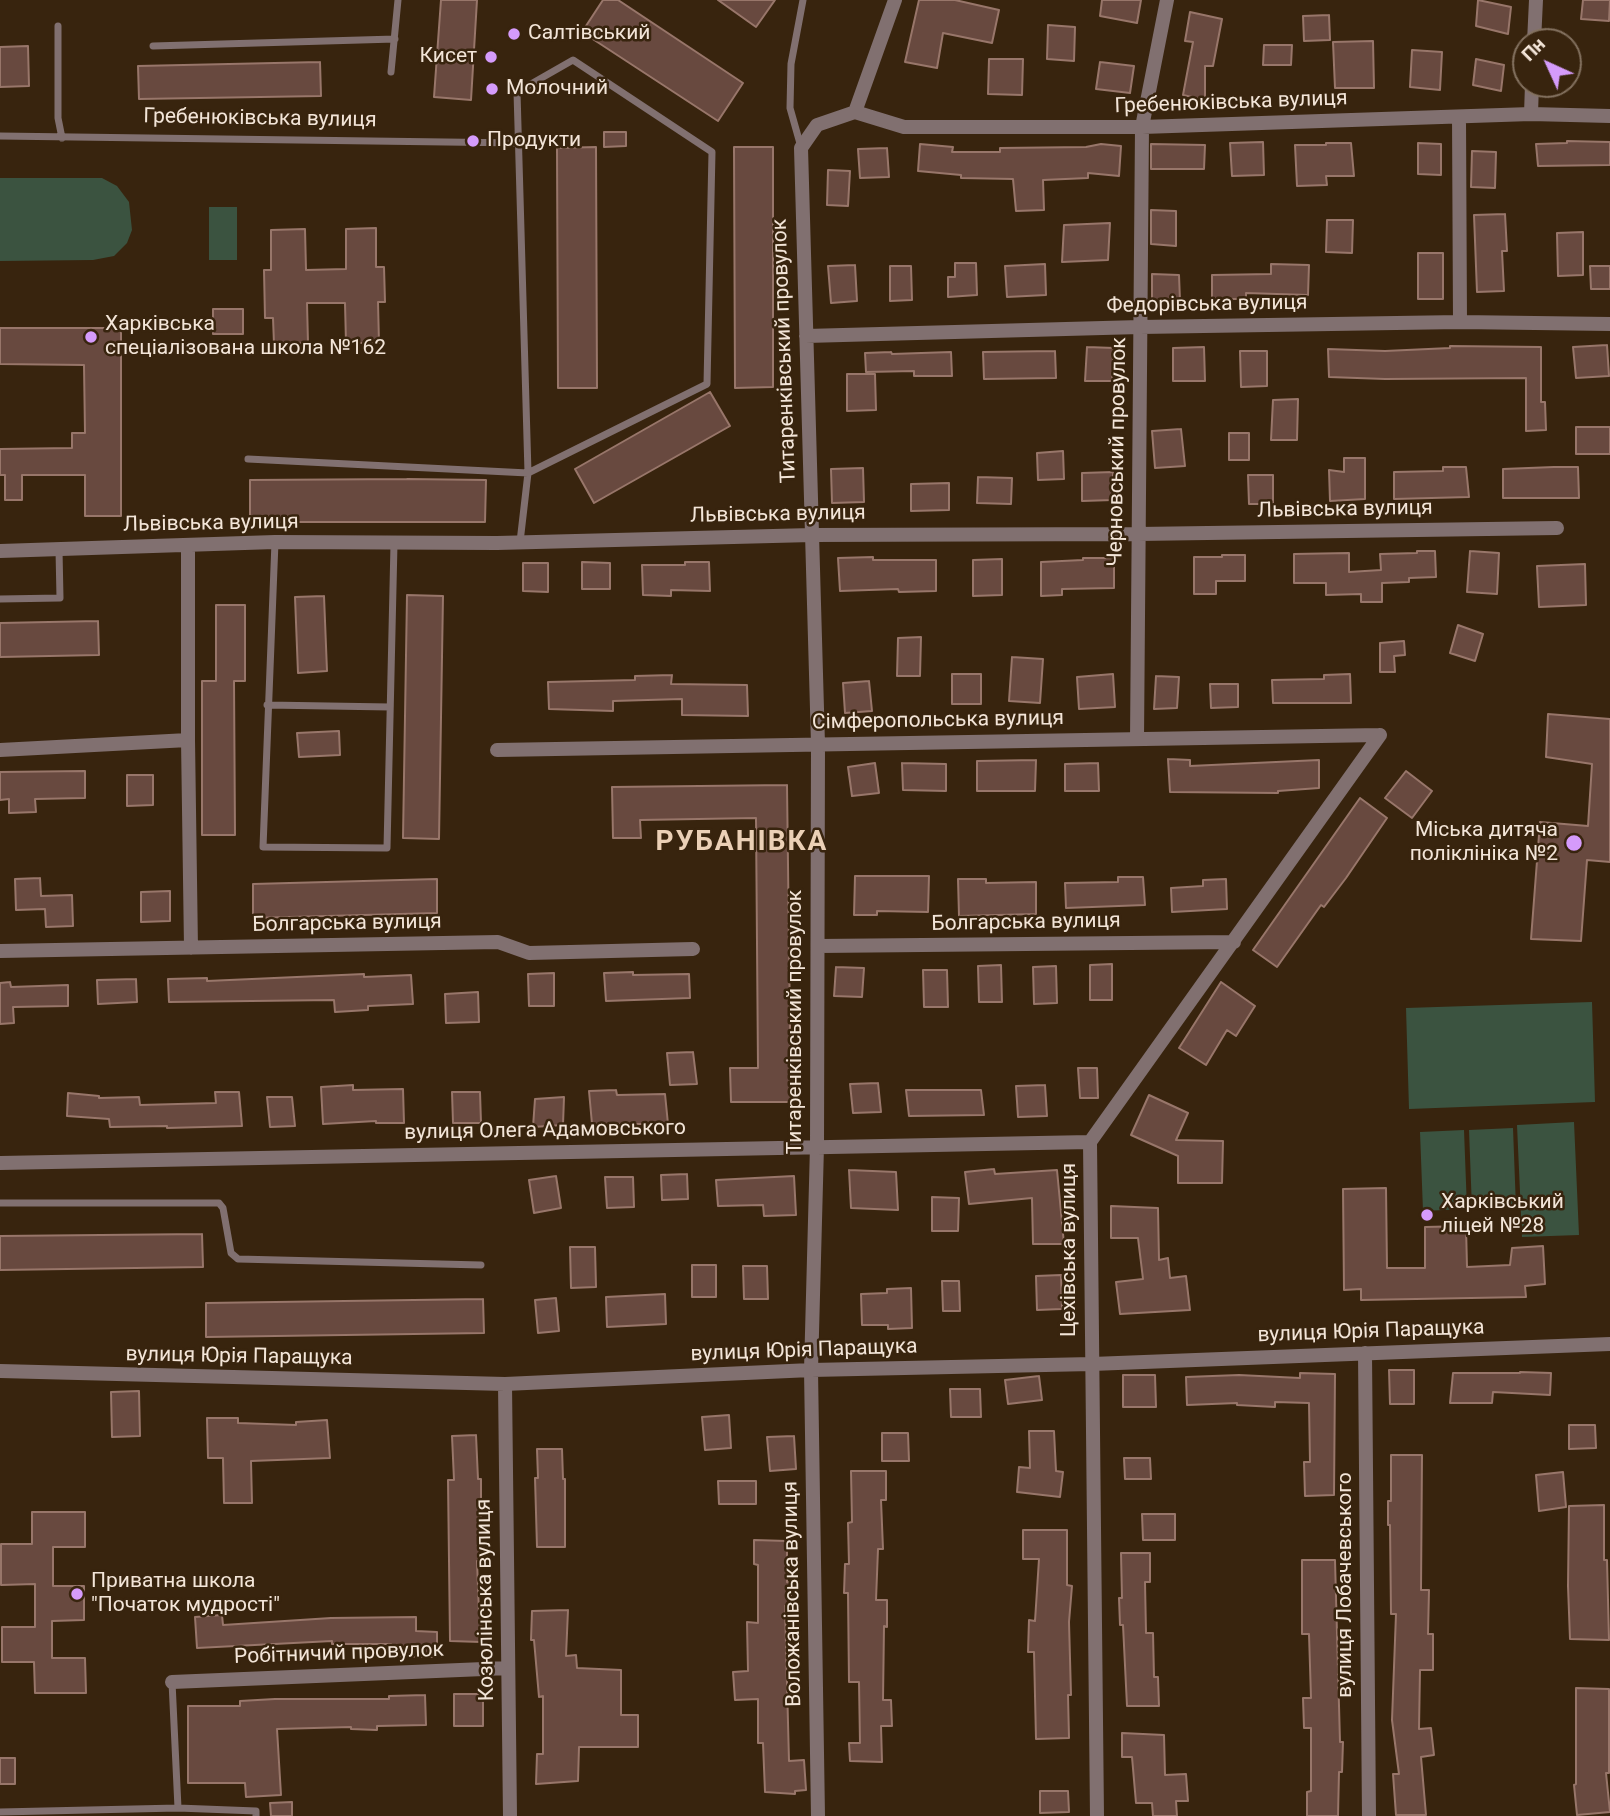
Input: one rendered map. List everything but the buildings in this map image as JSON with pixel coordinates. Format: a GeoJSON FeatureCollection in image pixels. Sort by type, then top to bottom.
{"type":"FeatureCollection","features":[{"type":"Feature","properties":{"kind":"street"},"geometry":{"type":"LineString","coordinates":[[801,148],[817,125],[855,112],[895,0]]}},
{"type":"Feature","properties":{"kind":"street","name":"Черновський провулок"},"geometry":{"type":"LineString","coordinates":[[1137,739],[1142,128],[1167,0]]}},
{"type":"Feature","properties":{"kind":"street"},"geometry":{"type":"LineString","coordinates":[[1535,28],[1536,0]]}},
{"type":"Feature","properties":{"kind":"street"},"geometry":{"type":"LineString","coordinates":[[1531,114],[1532,98]]}},
{"type":"Feature","properties":{"kind":"street","name":"Гребенюківська вулиця"},"geometry":{"type":"LineString","coordinates":[[855,112],[904,127],[1142,128],[1531,114],[1610,116]]}},
{"type":"Feature","properties":{"kind":"street"},"geometry":{"type":"LineString","coordinates":[[1459,117],[1461,322]]}},
{"type":"Feature","properties":{"kind":"street","name":"Титаренківський провулок"},"geometry":{"type":"LineString","coordinates":[[801,148],[818,744],[817,1146],[811,1370]]}},
{"type":"Feature","properties":{"kind":"street","name":"Федорівська вулиця"},"geometry":{"type":"LineString","coordinates":[[806,336],[1461,322],[1610,324]]}},
{"type":"Feature","properties":{"kind":"street","name":"Львівська вулиця"},"geometry":{"type":"LineString","coordinates":[[0,551],[275,542],[394,544],[812,535],[1557,528]]}},
{"type":"Feature","properties":{"kind":"street"},"geometry":{"type":"LineString","coordinates":[[188,545],[191,947]]}},
{"type":"Feature","properties":{"kind":"street","name":"Сімферопольська вулиця"},"geometry":{"type":"LineString","coordinates":[[497,750],[1380,735]]}},
{"type":"Feature","properties":{"kind":"street","name":"Цехівська вулиця"},"geometry":{"type":"LineString","coordinates":[[1097,1816],[1090,1142],[1380,735]]}},
{"type":"Feature","properties":{"kind":"street"},"geometry":{"type":"LineString","coordinates":[[0,750],[188,740]]}},
{"type":"Feature","properties":{"kind":"street","name":"Болгарська вулиця"},"geometry":{"type":"LineString","coordinates":[[0,951],[498,942],[528,953],[693,950]]}},
{"type":"Feature","properties":{"kind":"street","name":"Болгарська вулиця"},"geometry":{"type":"LineString","coordinates":[[819,946],[1234,942]]}},
{"type":"Feature","properties":{"kind":"street","name":"вулиця Олега Адамовського"},"geometry":{"type":"LineString","coordinates":[[0,1163],[1090,1142]]}},
{"type":"Feature","properties":{"kind":"street","name":"вулиця Юрія Паращука"},"geometry":{"type":"LineString","coordinates":[[0,1371],[505,1384],[811,1370],[1092,1364],[1610,1344]]}},
{"type":"Feature","properties":{"kind":"street","name":"вулиця Лобачевського"},"geometry":{"type":"LineString","coordinates":[[1365,1353],[1369,1816]]}},
{"type":"Feature","properties":{"kind":"street","name":"Воложанівська вулиця"},"geometry":{"type":"LineString","coordinates":[[811,1370],[818,1816]]}},
{"type":"Feature","properties":{"kind":"street","name":"Козюлінська вулиця"},"geometry":{"type":"LineString","coordinates":[[505,1384],[510,1816]]}},
{"type":"Feature","properties":{"kind":"street","name":"Робітничий провулок"},"geometry":{"type":"LineString","coordinates":[[172,1682],[508,1668]]}},
{"type":"Feature","properties":{"kind":"lane"},"geometry":{"type":"LineString","coordinates":[[391,72],[398,0]]}},
{"type":"Feature","properties":{"kind":"lane"},"geometry":{"type":"LineString","coordinates":[[801,148],[790,108],[791,64],[803,0]]}},
{"type":"Feature","properties":{"kind":"lane"},"geometry":{"type":"LineString","coordinates":[[58,26],[58,118],[62,138]]}},
{"type":"Feature","properties":{"kind":"lane"},"geometry":{"type":"LineString","coordinates":[[153,47],[395,38]]}},
{"type":"Feature","properties":{"kind":"lane"},"geometry":{"type":"LineString","coordinates":[[248,459],[528,473],[707,384],[712,152],[573,60],[517,92],[528,473],[520,542]]}},
{"type":"Feature","properties":{"kind":"lane","name":"Гребенюківська вулиця"},"geometry":{"type":"LineString","coordinates":[[0,136],[520,142]]}},
{"type":"Feature","properties":{"kind":"lane"},"geometry":{"type":"LineString","coordinates":[[275,542],[263,847],[387,848],[394,544]]}},
{"type":"Feature","properties":{"kind":"lane"},"geometry":{"type":"LineString","coordinates":[[0,599],[60,598],[59,550]]}},
{"type":"Feature","properties":{"kind":"lane"},"geometry":{"type":"LineString","coordinates":[[267,705],[390,707]]}},
{"type":"Feature","properties":{"kind":"lane"},"geometry":{"type":"LineString","coordinates":[[0,1203],[219,1203],[223,1208],[231,1253],[238,1259],[481,1265]]}},
{"type":"Feature","properties":{"kind":"lane"},"geometry":{"type":"LineString","coordinates":[[172,1682],[178,1808]]}},
{"type":"Feature","properties":{"kind":"lane"},"geometry":{"type":"LineString","coordinates":[[0,1812],[178,1808],[256,1811],[256,1816]]}},
{"type":"Feature","properties":{"kind":"green space"},"geometry":{"type":"Polygon","coordinates":[[[0,178],[102,178],[117,186],[129,202],[132,230],[127,243],[114,256],[93,260],[0,261],[0,178]]]}},
{"type":"Feature","properties":{"kind":"green space"},"geometry":{"type":"Polygon","coordinates":[[[209,207],[237,207],[237,260],[209,260],[209,207]]]}},
{"type":"Feature","properties":{"kind":"green space"},"geometry":{"type":"Polygon","coordinates":[[[1592,1002],[1595,1102],[1409,1109],[1406,1008],[1592,1002]]]}},
{"type":"Feature","properties":{"kind":"green space"},"geometry":{"type":"Polygon","coordinates":[[[1574,1122],[1579,1235],[1522,1237],[1517,1125],[1574,1122]]]}},
{"type":"Feature","properties":{"kind":"green space"},"geometry":{"type":"Polygon","coordinates":[[[1513,1128],[1516,1208],[1472,1209],[1469,1130],[1513,1128]]]}},
{"type":"Feature","properties":{"kind":"green space"},"geometry":{"type":"Polygon","coordinates":[[[1464,1130],[1467,1209],[1423,1211],[1420,1132],[1464,1130]]]}},
{"type":"Feature","properties":{"kind":"place","name":"Салтівський"},"geometry":{"type":"Point","coordinates":[514,34]}},
{"type":"Feature","properties":{"kind":"place","name":"Кисет"},"geometry":{"type":"Point","coordinates":[491,57]}},
{"type":"Feature","properties":{"kind":"place","name":"Молочний"},"geometry":{"type":"Point","coordinates":[492,89]}},
{"type":"Feature","properties":{"kind":"place","name":"Продукти"},"geometry":{"type":"Point","coordinates":[473,141]}},
{"type":"Feature","properties":{"kind":"place","name":"Харківська спеціалізована школа №162"},"geometry":{"type":"Point","coordinates":[91,337]}},
{"type":"Feature","properties":{"kind":"place","name":"Міська дитяча поліклініка №2"},"geometry":{"type":"Point","coordinates":[1574,843]}},
{"type":"Feature","properties":{"kind":"place","name":"Харківський ліцей №28"},"geometry":{"type":"Point","coordinates":[1427,1215]}},
{"type":"Feature","properties":{"kind":"place","name":"Приватна школа \"Початок мудрості\""},"geometry":{"type":"Point","coordinates":[77,1594]}},
{"type":"Feature","properties":{"kind":"district","name":"РУБАНІВКА"},"geometry":{"type":"Point","coordinates":[742,843]}}]}
